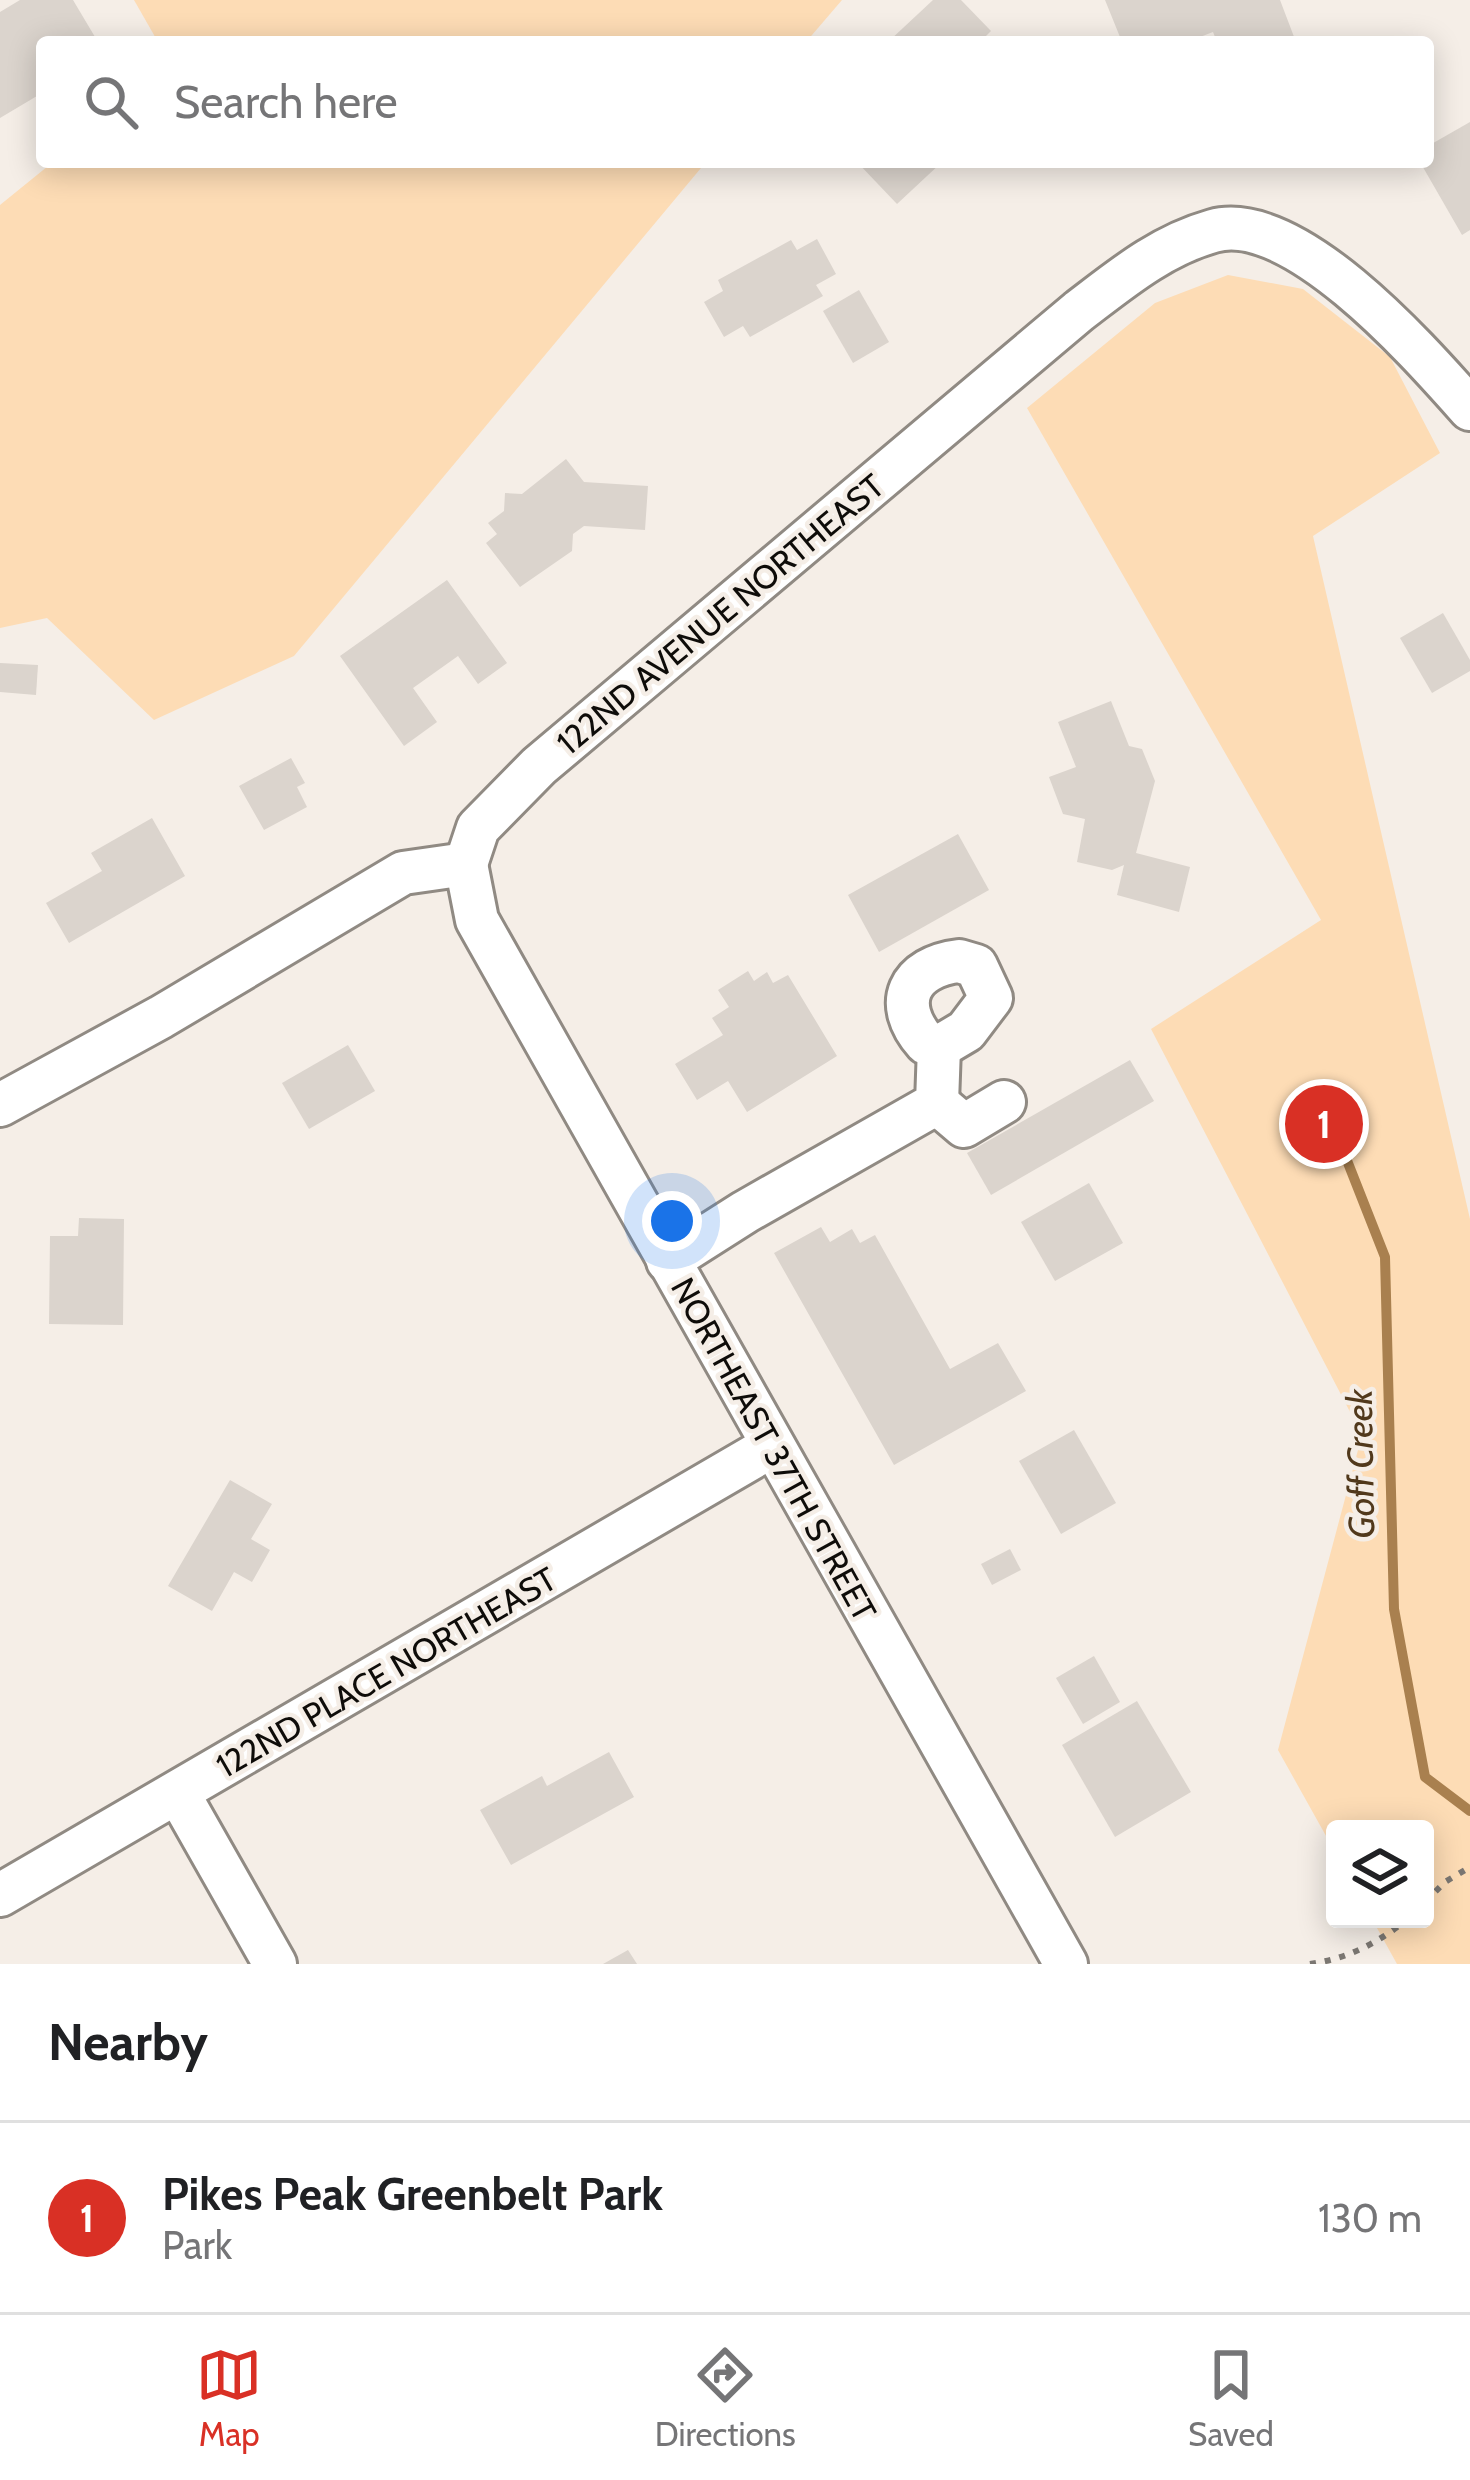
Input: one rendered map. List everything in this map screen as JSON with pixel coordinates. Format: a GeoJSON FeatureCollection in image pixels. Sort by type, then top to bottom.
{"type":"FeatureCollection","features":[{"type":"Feature","properties":{"kind":"street","name":"122ND AVENUE NORTHEAST"},"geometry":{"type":"LineString","coordinates":[[466,864],[478,828],[539,766],[1079,311],[1152,256],[1217,230],[1244,230],[1271,238],[1328,267],[1470,409]]}},
{"type":"Feature","properties":{"kind":"street"},"geometry":{"type":"LineString","coordinates":[[0,1105],[161,1017],[403,873],[466,864]]}},
{"type":"Feature","properties":{"kind":"street","name":"NORTHEAST 37TH STREET"},"geometry":{"type":"LineString","coordinates":[[466,864],[477,920],[1066,1964]]}},
{"type":"Feature","properties":{"kind":"street"},"geometry":{"type":"LineString","coordinates":[[937,1103],[939,1047]]}},
{"type":"Feature","properties":{"kind":"street"},"geometry":{"type":"LineString","coordinates":[[937,1103],[964,1126],[1004,1102]]}},
{"type":"Feature","properties":{"kind":"street"},"geometry":{"type":"LineString","coordinates":[[668,1261],[937,1103]]}},
{"type":"Feature","properties":{"kind":"street","name":"122ND PLACE NORTHEAST"},"geometry":{"type":"LineString","coordinates":[[0,1895],[772,1446]]}},
{"type":"Feature","properties":{"kind":"street"},"geometry":{"type":"LineString","coordinates":[[178,1793],[275,1964]]}},
{"type":"Feature","properties":{"kind":"path"},"geometry":{"type":"LineString","coordinates":[[1434,1893],[1470,1867]]}},
{"type":"Feature","properties":{"kind":"path"},"geometry":{"type":"LineString","coordinates":[[1310,1964],[1373,1946],[1396,1928]]}},
{"type":"Feature","properties":{"kind":"shaded area"},"geometry":{"type":"Polygon","coordinates":[[[134,0],[842,0],[811,36],[155,36],[134,0]]]}},
{"type":"Feature","properties":{"kind":"shaded area"},"geometry":{"type":"Polygon","coordinates":[[[46,168],[701,168],[294,656],[154,720],[47,618],[0,628],[0,205],[46,168]]]}},
{"type":"Feature","properties":{"kind":"shaded area"},"geometry":{"type":"Polygon","coordinates":[[[1228,275],[1303,289],[1390,357],[1440,453],[1313,536],[1470,1219],[1470,1964],[1397,1964],[1377,1928],[1434,1928],[1434,1820],[1326,1820],[1326,1836],[1278,1750],[1362,1435],[1151,1029],[1321,920],[1027,408],[1155,303],[1228,275]]]}},
{"type":"Feature","properties":{"kind":"building"},"geometry":{"type":"Polygon","coordinates":[[[20,0],[73,0],[94,36],[36,36],[36,97],[0,118],[0,12],[20,0]]]}},
{"type":"Feature","properties":{"kind":"building"},"geometry":{"type":"Polygon","coordinates":[[[933,0],[961,0],[991,31],[986,36],[894,36],[933,0]]]}},
{"type":"Feature","properties":{"kind":"building"},"geometry":{"type":"Polygon","coordinates":[[[1105,0],[1280,0],[1294,36],[1215,36],[1213,32],[1120,36],[1105,0]]]}},
{"type":"Feature","properties":{"kind":"building"},"geometry":{"type":"Polygon","coordinates":[[[1470,122],[1470,230],[1462,235],[1423,168],[1434,168],[1434,143],[1470,122]]]}},
{"type":"Feature","properties":{"kind":"building"},"geometry":{"type":"Polygon","coordinates":[[[863,168],[936,168],[897,204],[863,168]]]}},
{"type":"Feature","properties":{"kind":"building"},"geometry":{"type":"Polygon","coordinates":[[[817,239],[836,274],[816,285],[823,296],[750,337],[743,326],[724,337],[704,302],[723,291],[718,280],[791,240],[797,250],[817,239]]]}},
{"type":"Feature","properties":{"kind":"building"},"geometry":{"type":"Polygon","coordinates":[[[859,290],[889,342],[853,363],[823,311],[859,290]]]}},
{"type":"Feature","properties":{"kind":"building"},"geometry":{"type":"Polygon","coordinates":[[[566,459],[584,482],[648,486],[645,530],[584,526],[573,534],[572,551],[520,587],[486,543],[497,534],[488,523],[504,511],[505,493],[522,494],[566,459]]]}},
{"type":"Feature","properties":{"kind":"building"},"geometry":{"type":"Polygon","coordinates":[[[447,580],[507,663],[478,684],[458,656],[413,688],[437,722],[404,746],[340,656],[447,580]]]}},
{"type":"Feature","properties":{"kind":"building"},"geometry":{"type":"Polygon","coordinates":[[[1443,613],[1470,660],[1470,671],[1432,693],[1400,638],[1443,613]]]}},
{"type":"Feature","properties":{"kind":"building"},"geometry":{"type":"Polygon","coordinates":[[[0,663],[38,665],[36,695],[0,692],[0,663]]]}},
{"type":"Feature","properties":{"kind":"building"},"geometry":{"type":"Polygon","coordinates":[[[1111,701],[1129,746],[1142,749],[1155,781],[1136,853],[1190,867],[1179,912],[1117,895],[1124,865],[1112,870],[1077,862],[1085,819],[1063,814],[1049,777],[1076,767],[1058,722],[1111,701]]]}},
{"type":"Feature","properties":{"kind":"building"},"geometry":{"type":"Polygon","coordinates":[[[291,758],[305,783],[297,787],[307,807],[264,830],[239,786],[291,758]]]}},
{"type":"Feature","properties":{"kind":"building"},"geometry":{"type":"Polygon","coordinates":[[[152,818],[185,876],[69,943],[46,903],[102,871],[91,853],[152,818]]]}},
{"type":"Feature","properties":{"kind":"building"},"geometry":{"type":"Polygon","coordinates":[[[958,834],[989,890],[879,952],[848,895],[958,834]]]}},
{"type":"Feature","properties":{"kind":"building"},"geometry":{"type":"Polygon","coordinates":[[[748,971],[754,981],[767,972],[773,983],[788,975],[837,1056],[747,1112],[728,1081],[697,1100],[675,1064],[723,1035],[712,1018],[729,1007],[718,990],[748,971]]]}},
{"type":"Feature","properties":{"kind":"building"},"geometry":{"type":"Polygon","coordinates":[[[348,1045],[375,1091],[309,1129],[282,1083],[348,1045]]]}},
{"type":"Feature","properties":{"kind":"building"},"geometry":{"type":"Polygon","coordinates":[[[1130,1060],[1154,1101],[991,1195],[967,1153],[1130,1060]]]}},
{"type":"Feature","properties":{"kind":"building"},"geometry":{"type":"Polygon","coordinates":[[[1089,1183],[1123,1243],[1055,1281],[1021,1222],[1089,1183]]]}},
{"type":"Feature","properties":{"kind":"building"},"geometry":{"type":"Polygon","coordinates":[[[79,1218],[124,1219],[123,1325],[49,1324],[50,1236],[78,1236],[79,1218]]]}},
{"type":"Feature","properties":{"kind":"building"},"geometry":{"type":"Polygon","coordinates":[[[821,1227],[830,1242],[852,1229],[860,1243],[875,1235],[950,1369],[998,1343],[1026,1391],[894,1465],[774,1253],[821,1227]]]}},
{"type":"Feature","properties":{"kind":"building"},"geometry":{"type":"Polygon","coordinates":[[[1074,1430],[1116,1503],[1061,1534],[1019,1461],[1074,1430]]]}},
{"type":"Feature","properties":{"kind":"building"},"geometry":{"type":"Polygon","coordinates":[[[230,1480],[272,1504],[251,1539],[270,1550],[252,1582],[234,1572],[212,1611],[168,1586],[230,1480]]]}},
{"type":"Feature","properties":{"kind":"building"},"geometry":{"type":"Polygon","coordinates":[[[1010,1549],[1021,1570],[992,1585],[981,1564],[1010,1549]]]}},
{"type":"Feature","properties":{"kind":"building"},"geometry":{"type":"Polygon","coordinates":[[[1094,1656],[1120,1702],[1083,1724],[1056,1678],[1094,1656]]]}},
{"type":"Feature","properties":{"kind":"building"},"geometry":{"type":"Polygon","coordinates":[[[1137,1701],[1191,1792],[1115,1837],[1062,1745],[1137,1701]]]}},
{"type":"Feature","properties":{"kind":"building"},"geometry":{"type":"Polygon","coordinates":[[[609,1752],[634,1797],[511,1865],[480,1810],[542,1776],[547,1786],[609,1752]]]}},
{"type":"Feature","properties":{"kind":"building"},"geometry":{"type":"Polygon","coordinates":[[[628,1950],[637,1964],[603,1964],[628,1950]]]}},
{"type":"Feature","properties":{"kind":"waterway","name":"Goff Creek"},"geometry":{"type":"LineString","coordinates":[[1324,1102],[1385,1257],[1394,1609],[1425,1777],[1470,1811]]}},
{"type":"Feature","properties":{"kind":"place","name":"Pikes Peak Greenbelt Park"},"geometry":{"type":"Point","coordinates":[1324,1124]}}]}
